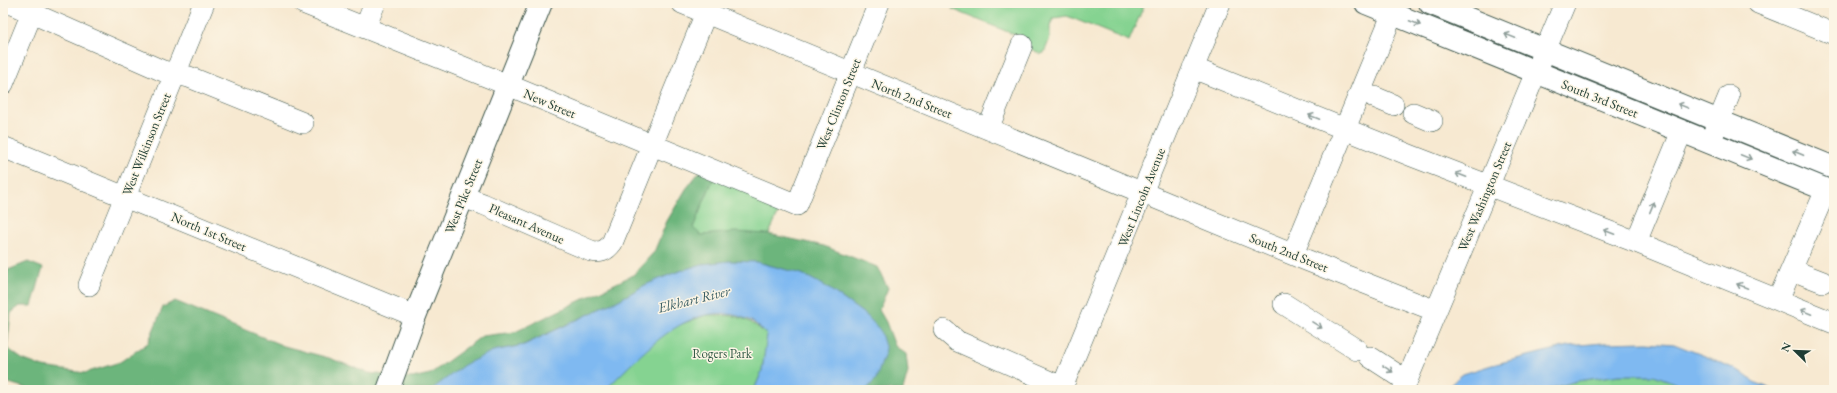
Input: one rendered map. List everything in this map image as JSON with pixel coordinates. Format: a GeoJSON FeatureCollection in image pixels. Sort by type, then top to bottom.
{"type":"FeatureCollection","features":[{"type":"Feature","properties":{"kind":"main road","name":"West Pike Street"},"geometry":{"type":"LineString","coordinates":[[390,383],[415,316],[541,3]]}},
{"type":"Feature","properties":{"kind":"main road","name":"South 3rd Street"},"geometry":{"type":"LineString","coordinates":[[1366,3],[1394,8],[1536,73],[1830,191]]}},
{"type":"Feature","properties":{"kind":"main road","name":"South 3rd Street"},"geometry":{"type":"LineString","coordinates":[[1430,3],[1834,168]]}},
{"type":"Feature","properties":{"kind":"street"},"geometry":{"type":"LineString","coordinates":[[9,3],[34,8],[163,71],[189,77],[303,123]]}},
{"type":"Feature","properties":{"kind":"street","name":"West Wilkinson Street"},"geometry":{"type":"LineString","coordinates":[[89,285],[204,3]]}},
{"type":"Feature","properties":{"kind":"street","name":"New Street"},"geometry":{"type":"LineString","coordinates":[[303,3],[508,85],[797,205]]}},
{"type":"Feature","properties":{"kind":"street"},"geometry":{"type":"LineString","coordinates":[[365,28],[375,3]]}},
{"type":"Feature","properties":{"kind":"street","name":"North 2nd Street"},"geometry":{"type":"LineString","coordinates":[[682,3],[1143,193]]}},
{"type":"Feature","properties":{"kind":"street","name":"West Clinton Street"},"geometry":{"type":"LineString","coordinates":[[797,205],[879,3]]}},
{"type":"Feature","properties":{"kind":"street","name":"West Lincoln Avenue"},"geometry":{"type":"LineString","coordinates":[[1062,388],[1220,3]]}},
{"type":"Feature","properties":{"kind":"street","name":"West Washington Street"},"geometry":{"type":"LineString","coordinates":[[1405,385],[1565,3]]}},
{"type":"Feature","properties":{"kind":"street"},"geometry":{"type":"LineString","coordinates":[[1758,3],[1834,34]]}},
{"type":"Feature","properties":{"kind":"street"},"geometry":{"type":"LineString","coordinates":[[3,84],[34,8]]}},
{"type":"Feature","properties":{"kind":"street"},"geometry":{"type":"LineString","coordinates":[[1293,254],[1394,8]]}},
{"type":"Feature","properties":{"kind":"street"},"geometry":{"type":"LineString","coordinates":[[653,146],[706,13]]}},
{"type":"Feature","properties":{"kind":"street"},"geometry":{"type":"LineString","coordinates":[[988,129],[1022,45]]}},
{"type":"Feature","properties":{"kind":"street"},"geometry":{"type":"LineString","coordinates":[[1193,68],[1489,186],[1636,242],[1834,323]]}},
{"type":"Feature","properties":{"kind":"street"},"geometry":{"type":"LineString","coordinates":[[1710,142],[1730,96]]}},
{"type":"Feature","properties":{"kind":"street"},"geometry":{"type":"LineString","coordinates":[[1413,113],[1432,121]]}},
{"type":"Feature","properties":{"kind":"street"},"geometry":{"type":"LineString","coordinates":[[1636,242],[1682,131]]}},
{"type":"Feature","properties":{"kind":"street","name":"Pleasant Avenue"},"geometry":{"type":"LineString","coordinates":[[463,197],[484,204],[598,253],[607,250],[612,243],[653,146]]}},
{"type":"Feature","properties":{"kind":"street","name":"North 1st Street"},"geometry":{"type":"LineString","coordinates":[[3,147],[415,316]]}},
{"type":"Feature","properties":{"kind":"street"},"geometry":{"type":"LineString","coordinates":[[1778,300],[1830,191]]}},
{"type":"Feature","properties":{"kind":"street","name":"South 2nd Street"},"geometry":{"type":"LineString","coordinates":[[1143,193],[1436,311]]}},
{"type":"Feature","properties":{"kind":"street"},"geometry":{"type":"LineString","coordinates":[[1792,270],[1823,282]]}},
{"type":"Feature","properties":{"kind":"street"},"geometry":{"type":"LineString","coordinates":[[1284,304],[1363,354],[1405,385]]}},
{"type":"Feature","properties":{"kind":"street"},"geometry":{"type":"LineString","coordinates":[[944,330],[957,341],[1062,388]]}},
{"type":"Feature","properties":{"kind":"green space"},"geometry":{"type":"Polygon","coordinates":[[[955,3],[1145,3],[1129,41],[1067,16],[1054,18],[1050,26],[1050,38],[1044,53],[1041,54],[1029,48],[1025,39],[952,9],[955,3]]]}},
{"type":"Feature","properties":{"kind":"green space"},"geometry":{"type":"Polygon","coordinates":[[[1430,14],[1519,48],[1516,53],[1428,17],[1430,14]]]}},
{"type":"Feature","properties":{"kind":"green space"},"geometry":{"type":"Polygon","coordinates":[[[703,167],[716,172],[693,228],[701,235],[735,232],[768,234],[824,246],[877,267],[888,288],[879,310],[886,322],[895,346],[906,354],[908,372],[903,390],[866,390],[876,379],[867,316],[825,286],[802,274],[757,262],[730,261],[702,264],[674,273],[645,285],[619,300],[523,345],[493,351],[431,390],[32,390],[3,381],[3,272],[28,262],[43,268],[32,306],[20,306],[11,313],[7,348],[22,359],[43,367],[85,373],[120,362],[148,343],[163,307],[175,301],[284,346],[329,358],[369,373],[412,378],[430,374],[482,336],[515,332],[633,275],[654,252],[667,221],[686,189],[703,167]]]}},
{"type":"Feature","properties":{"kind":"green space"},"geometry":{"type":"Polygon","coordinates":[[[716,172],[784,200],[767,238],[730,261],[702,264],[674,273],[716,172]]]}},
{"type":"Feature","properties":{"kind":"green space","name":"Rogers Park"},"geometry":{"type":"Polygon","coordinates":[[[706,315],[732,316],[746,320],[767,335],[762,371],[754,390],[605,390],[640,354],[674,327],[706,315]]]}},
{"type":"Feature","properties":{"kind":"green space"},"geometry":{"type":"Polygon","coordinates":[[[1619,375],[1654,375],[1694,390],[1545,390],[1577,381],[1619,375]]]}},
{"type":"Feature","properties":{"kind":"water","name":"Elkhart River"},"geometry":{"type":"Polygon","coordinates":[[[730,261],[757,262],[802,274],[825,286],[867,316],[880,330],[886,350],[876,379],[866,390],[754,390],[762,371],[767,335],[753,322],[731,315],[710,314],[690,320],[671,330],[636,359],[605,390],[431,390],[464,365],[493,351],[524,345],[619,300],[645,285],[674,273],[702,264],[730,261]]]}},
{"type":"Feature","properties":{"kind":"water"},"geometry":{"type":"Polygon","coordinates":[[[1647,342],[1674,344],[1715,360],[1741,372],[1754,382],[1774,390],[1694,390],[1654,375],[1619,375],[1577,381],[1545,390],[1444,390],[1463,374],[1492,365],[1568,346],[1603,343],[1647,342]]]}}]}
